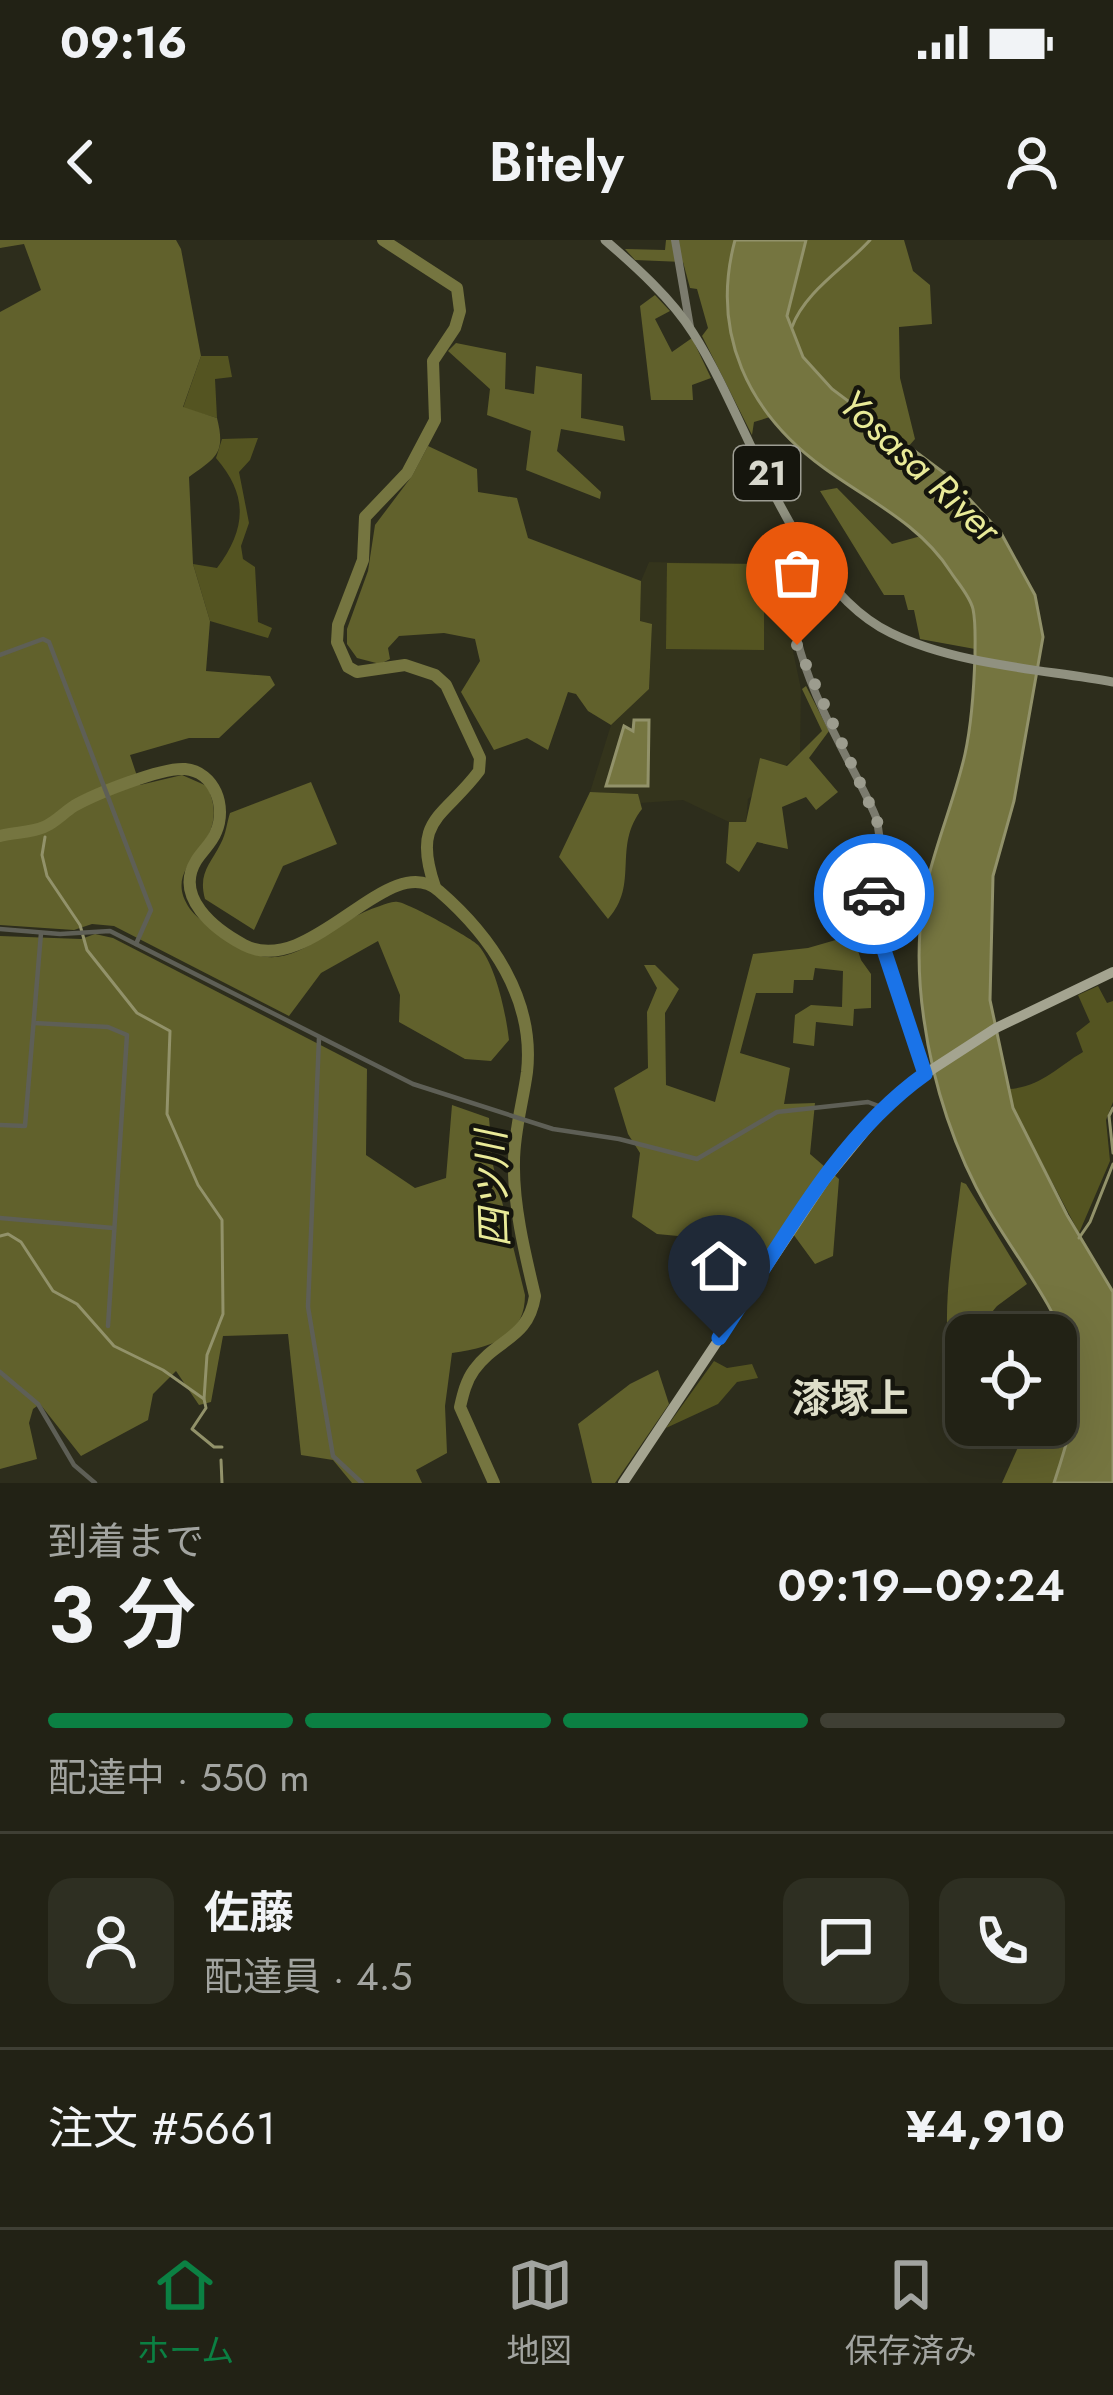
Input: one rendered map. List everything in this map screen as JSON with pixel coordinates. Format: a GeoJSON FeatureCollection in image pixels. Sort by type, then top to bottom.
{"type":"FeatureCollection","features":[{"type":"Feature","properties":{"kind":"highway"},"geometry":{"type":"LineString","coordinates":[[622,1483],[825,1180],[884,1108],[929,1070],[996,1028],[1113,972]]}},
{"type":"Feature","properties":{"kind":"main road","name":"21"},"geometry":{"type":"LineString","coordinates":[[605,240],[691,328],[818,566],[843,600],[875,624],[908,640],[967,656],[1113,682]]}},
{"type":"Feature","properties":{"kind":"street"},"geometry":{"type":"LineString","coordinates":[[675,240],[691,328]]}},
{"type":"Feature","properties":{"kind":"street"},"geometry":{"type":"LineString","coordinates":[[818,566],[804,577],[796,598],[797,645],[877,820],[876,926],[929,1070]]}},
{"type":"Feature","properties":{"kind":"street"},"geometry":{"type":"LineString","coordinates":[[0,655],[47,639],[151,910],[136,944]]}},
{"type":"Feature","properties":{"kind":"street"},"geometry":{"type":"LineString","coordinates":[[0,929],[102,930],[413,1084],[538,1125],[648,1145],[687,1159],[706,1154],[777,1112],[868,1102],[884,1108]]}},
{"type":"Feature","properties":{"kind":"street"},"geometry":{"type":"LineString","coordinates":[[0,1125],[25,1126],[41,933]]}},
{"type":"Feature","properties":{"kind":"street"},"geometry":{"type":"LineString","coordinates":[[34,1022],[108,1027],[127,1035],[108,1325]]}},
{"type":"Feature","properties":{"kind":"street"},"geometry":{"type":"LineString","coordinates":[[319,1039],[308,1307],[333,1456],[362,1483]]}},
{"type":"Feature","properties":{"kind":"street"},"geometry":{"type":"LineString","coordinates":[[0,1218],[113,1228]]}},
{"type":"Feature","properties":{"kind":"street"},"geometry":{"type":"LineString","coordinates":[[0,1372],[38,1404],[74,1465],[95,1483]]}},
{"type":"Feature","properties":{"kind":"shaded area"},"geometry":{"type":"Polygon","coordinates":[[[0,240],[176,240],[181,249],[201,356],[183,407],[217,418],[220,440],[212,459],[189,477],[193,564],[210,621],[206,671],[270,676],[275,685],[219,738],[189,738],[130,755],[140,785],[182,775],[207,786],[212,825],[183,878],[182,892],[190,909],[225,938],[268,957],[304,948],[389,903],[426,914],[478,945],[490,965],[509,1040],[491,1061],[465,1059],[399,1022],[400,995],[378,941],[321,973],[289,1016],[114,926],[92,924],[74,930],[0,925],[0,312],[41,290],[24,244],[0,248],[0,240]]]}},
{"type":"Feature","properties":{"kind":"shaded area"},"geometry":{"type":"Polygon","coordinates":[[[666,240],[735,240],[740,367],[770,417],[754,422],[752,435],[702,336],[708,328],[683,262],[635,260],[625,249],[665,250],[666,240]]]}},
{"type":"Feature","properties":{"kind":"shaded area"},"geometry":{"type":"Polygon","coordinates":[[[806,240],[904,240],[913,271],[930,285],[932,324],[899,327],[900,378],[915,439],[908,447],[833,389],[800,352],[788,312],[806,240]]]}},
{"type":"Feature","properties":{"kind":"shaded area"},"geometry":{"type":"Polygon","coordinates":[[[655,295],[670,311],[655,319],[672,352],[692,338],[711,378],[692,385],[693,400],[651,400],[640,306],[655,295]]]}},
{"type":"Feature","properties":{"kind":"shaded area"},"geometry":{"type":"Polygon","coordinates":[[[456,343],[506,353],[505,389],[534,394],[536,366],[582,374],[581,418],[623,426],[625,441],[561,429],[557,451],[601,492],[600,499],[526,470],[531,431],[487,415],[490,389],[448,351],[456,343]]]}},
{"type":"Feature","properties":{"kind":"shaded area"},"geometry":{"type":"Polygon","coordinates":[[[201,356],[228,356],[232,377],[215,379],[217,418],[183,408],[201,356]]]}},
{"type":"Feature","properties":{"kind":"shaded area"},"geometry":{"type":"Polygon","coordinates":[[[258,438],[250,460],[239,472],[249,523],[241,546],[243,559],[255,567],[258,622],[272,628],[268,638],[210,621],[193,564],[217,568],[238,525],[234,485],[216,458],[222,439],[258,438]]]}},
{"type":"Feature","properties":{"kind":"shaded area"},"geometry":{"type":"Polygon","coordinates":[[[428,446],[477,469],[478,492],[517,498],[528,538],[641,581],[640,621],[652,624],[649,689],[611,725],[568,692],[548,750],[527,738],[494,750],[461,692],[480,661],[475,639],[444,633],[399,636],[388,648],[390,659],[380,664],[357,658],[347,644],[347,629],[368,571],[375,525],[428,446]]]}},
{"type":"Feature","properties":{"kind":"shaded area"},"geometry":{"type":"Polygon","coordinates":[[[837,488],[892,544],[921,536],[945,563],[973,607],[975,649],[920,639],[914,610],[908,610],[904,595],[884,595],[820,491],[837,488]]]}},
{"type":"Feature","properties":{"kind":"shaded area"},"geometry":{"type":"Polygon","coordinates":[[[649,562],[786,565],[801,689],[800,753],[748,799],[746,823],[729,822],[683,800],[640,803],[637,794],[590,792],[611,725],[649,688],[652,625],[640,621],[641,581],[649,562]]]}},
{"type":"Feature","properties":{"kind":"shaded area"},"geometry":{"type":"Polygon","coordinates":[[[667,563],[764,564],[764,650],[666,649],[667,563]]]}},
{"type":"Feature","properties":{"kind":"shaded area"},"geometry":{"type":"Polygon","coordinates":[[[806,686],[829,731],[809,758],[838,792],[816,810],[806,797],[782,807],[788,849],[757,842],[739,872],[726,863],[729,822],[746,822],[760,758],[787,766],[822,731],[802,689],[806,686]]]}},
{"type":"Feature","properties":{"kind":"shaded area"},"geometry":{"type":"Polygon","coordinates":[[[311,782],[337,844],[283,866],[254,930],[205,899],[206,870],[223,839],[230,813],[311,782]]]}},
{"type":"Feature","properties":{"kind":"shaded area"},"geometry":{"type":"Polygon","coordinates":[[[590,792],[638,794],[642,809],[629,837],[623,892],[608,919],[559,857],[590,792]]]}},
{"type":"Feature","properties":{"kind":"shaded area"},"geometry":{"type":"Polygon","coordinates":[[[95,934],[113,938],[367,1069],[366,1155],[415,1188],[446,1178],[452,1105],[489,1118],[493,1165],[525,1295],[523,1310],[519,1322],[502,1338],[452,1353],[445,1406],[447,1453],[416,1470],[422,1483],[352,1483],[333,1460],[301,1455],[288,1334],[223,1336],[211,1402],[199,1405],[176,1371],[153,1394],[148,1420],[81,1456],[40,1404],[29,1423],[37,1459],[0,1469],[0,936],[81,939],[95,934]]]}},
{"type":"Feature","properties":{"kind":"shaded area"},"geometry":{"type":"Polygon","coordinates":[[[853,935],[871,974],[871,1008],[854,1009],[853,1026],[816,1022],[814,1046],[793,1043],[795,1015],[811,1005],[842,1007],[843,971],[815,968],[813,980],[794,980],[793,993],[756,993],[740,1053],[790,1068],[784,1104],[815,1103],[810,1154],[839,1179],[833,1256],[815,1264],[785,1223],[758,1268],[733,1237],[705,1256],[678,1236],[657,1234],[632,1217],[640,1153],[628,1134],[614,1088],[648,1068],[647,1012],[657,988],[644,965],[655,965],[679,989],[665,1013],[666,1085],[715,1102],[753,954],[808,948],[853,935]]]}},
{"type":"Feature","properties":{"kind":"shaded area"},"geometry":{"type":"Polygon","coordinates":[[[1098,986],[1107,1003],[1113,1001],[1113,1102],[1106,1120],[1110,1161],[1079,1233],[1013,1108],[1009,1089],[1040,1080],[1083,1052],[1076,1033],[1090,1022],[1078,995],[1098,986]]]}},
{"type":"Feature","properties":{"kind":"shaded area"},"geometry":{"type":"Polygon","coordinates":[[[961,1182],[1027,1284],[990,1314],[948,1314],[961,1182]]]}},
{"type":"Feature","properties":{"kind":"shaded area"},"geometry":{"type":"Polygon","coordinates":[[[714,1361],[727,1368],[752,1364],[758,1378],[737,1382],[718,1404],[666,1428],[714,1361]]]}},
{"type":"Feature","properties":{"kind":"shaded area"},"geometry":{"type":"Polygon","coordinates":[[[658,1370],[669,1404],[615,1483],[592,1483],[578,1424],[630,1384],[658,1370]]]}},
{"type":"Feature","properties":{"kind":"shaded area"},"geometry":{"type":"Polygon","coordinates":[[[1019,1446],[1066,1446],[1054,1483],[1002,1483],[1019,1446]]]}},
{"type":"Feature","properties":{"kind":"water","name":"Yosasa River"},"geometry":{"type":"Polygon","coordinates":[[[735,240],[806,240],[787,316],[803,357],[832,389],[947,475],[1001,533],[1035,595],[1043,637],[1014,801],[993,876],[990,1000],[1013,1108],[1067,1215],[1113,1292],[1113,1483],[1054,1483],[1066,1446],[1077,1446],[1077,1314],[1052,1314],[965,1165],[933,1069],[924,1020],[919,964],[922,908],[967,742],[975,667],[973,609],[924,540],[797,446],[756,396],[732,339],[729,274],[735,240]]]}},
{"type":"Feature","properties":{"kind":"water"},"geometry":{"type":"Polygon","coordinates":[[[634,720],[649,720],[648,786],[606,786],[624,726],[633,731],[634,720]]]}},
{"type":"Feature","properties":{"kind":"waterway"},"geometry":{"type":"LineString","coordinates":[[383,240],[457,288],[460,311],[455,328],[433,361],[435,420],[407,473],[365,517],[363,560],[338,625],[337,642],[348,667],[357,672],[405,665],[435,675],[446,685],[480,758],[479,771],[429,832],[435,887]]}},
{"type":"Feature","properties":{"kind":"waterway"},"geometry":{"type":"LineString","coordinates":[[792,327],[816,291],[870,240]]}},
{"type":"Feature","properties":{"kind":"waterway","name":"四ツ川"},"geometry":{"type":"LineString","coordinates":[[0,836],[44,827],[74,806],[129,782],[185,769],[211,784],[220,812],[214,836],[191,874],[194,899],[210,921],[244,945],[270,951],[296,945],[373,898],[419,882],[439,891],[476,928],[506,971],[528,1045],[514,1178],[535,1296],[526,1322],[474,1370],[460,1407],[494,1483]]}},
{"type":"Feature","properties":{"kind":"waterway"},"geometry":{"type":"LineString","coordinates":[[45,837],[42,855],[47,876],[80,925],[87,950],[137,1013],[170,1031],[167,1114],[198,1185],[222,1220],[223,1314],[207,1355],[204,1399]]}},
{"type":"Feature","properties":{"kind":"waterway"},"geometry":{"type":"LineString","coordinates":[[1113,1108],[1109,1116],[1113,1153]]}},
{"type":"Feature","properties":{"kind":"waterway"},"geometry":{"type":"LineString","coordinates":[[1079,1238],[1113,1164]]}},
{"type":"Feature","properties":{"kind":"waterway"},"geometry":{"type":"LineString","coordinates":[[0,1236],[8,1234],[21,1242],[53,1291],[77,1304],[114,1346],[163,1370],[204,1399],[206,1408],[192,1429],[214,1447],[222,1447]]}},
{"type":"Feature","properties":{"kind":"waterway"},"geometry":{"type":"LineString","coordinates":[[221,1460],[222,1483]]}},
{"type":"Feature","properties":{"kind":"way so far"},"geometry":{"type":"LineString","coordinates":[[797,645],[877,820],[880,841],[874,894]]}},
{"type":"Feature","properties":{"kind":"district","name":"漆塚上"},"geometry":{"type":"Point","coordinates":[850,1398]}},
{"type":"Feature","properties":{"kind":"route"},"geometry":{"type":"LineString","coordinates":[[719,1338],[842,1157],[892,1099],[925,1074],[876,926],[874,894]]}}]}
